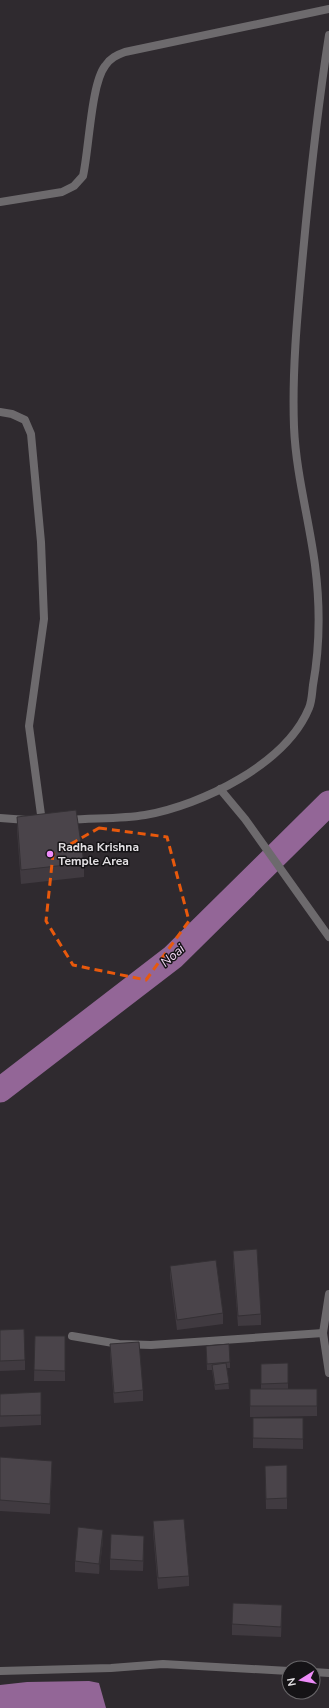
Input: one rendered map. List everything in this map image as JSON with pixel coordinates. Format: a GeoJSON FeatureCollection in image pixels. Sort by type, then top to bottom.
{"type":"FeatureCollection","features":[{"type":"Feature","properties":{"kind":"street"},"geometry":{"type":"LineString","coordinates":[[0,202],[62,192],[74,186],[83,176],[97,85],[104,67],[112,58],[125,52],[329,9]]}},
{"type":"Feature","properties":{"kind":"street"},"geometry":{"type":"LineString","coordinates":[[0,818],[50,821],[145,815],[192,803],[240,779],[269,758],[296,732],[310,706],[317,664],[318,604],[315,566],[298,470],[294,420],[296,331],[319,93],[329,35]]}},
{"type":"Feature","properties":{"kind":"street"},"geometry":{"type":"LineString","coordinates":[[0,412],[12,414],[25,420],[31,434],[41,542],[44,618],[29,726],[50,821]]}},
{"type":"Feature","properties":{"kind":"street"},"geometry":{"type":"LineString","coordinates":[[220,789],[245,819],[329,937]]}},
{"type":"Feature","properties":{"kind":"street"},"geometry":{"type":"LineString","coordinates":[[329,1294],[323,1333],[329,1373]]}},
{"type":"Feature","properties":{"kind":"street"},"geometry":{"type":"LineString","coordinates":[[72,1336],[119,1344],[151,1345],[323,1333]]}},
{"type":"Feature","properties":{"kind":"street"},"geometry":{"type":"LineString","coordinates":[[0,1670],[111,1668],[163,1664],[281,1671]]}},
{"type":"Feature","properties":{"kind":"highlighted area"},"geometry":{"type":"Polygon","coordinates":[[[99,828],[167,837],[189,921],[146,980],[73,965],[46,921],[53,854],[99,828]]]}},
{"type":"Feature","properties":{"kind":"shaded area"},"geometry":{"type":"Polygon","coordinates":[[[89,1681],[99,1683],[106,1708],[0,1708],[0,1685],[27,1682],[89,1681]]]}},
{"type":"Feature","properties":{"kind":"building","name":"Radha Krishna Temple Area"},"geometry":{"type":"Polygon","coordinates":[[[76,810],[84,863],[21,870],[17,817],[76,810]]]}},
{"type":"Feature","properties":{"kind":"building"},"geometry":{"type":"Polygon","coordinates":[[[257,1249],[261,1314],[238,1316],[233,1251],[257,1249]]]}},
{"type":"Feature","properties":{"kind":"building"},"geometry":{"type":"Polygon","coordinates":[[[216,1260],[223,1313],[177,1320],[170,1266],[216,1260]]]}},
{"type":"Feature","properties":{"kind":"building"},"geometry":{"type":"Polygon","coordinates":[[[24,1329],[25,1360],[0,1361],[0,1330],[24,1329]]]}},
{"type":"Feature","properties":{"kind":"building"},"geometry":{"type":"Polygon","coordinates":[[[35,1336],[65,1336],[65,1371],[34,1370],[35,1336]]]}},
{"type":"Feature","properties":{"kind":"building"},"geometry":{"type":"Polygon","coordinates":[[[139,1342],[143,1390],[114,1393],[110,1344],[139,1342]]]}},
{"type":"Feature","properties":{"kind":"building"},"geometry":{"type":"Polygon","coordinates":[[[229,1344],[230,1362],[207,1364],[206,1346],[229,1344]]]}},
{"type":"Feature","properties":{"kind":"building"},"geometry":{"type":"Polygon","coordinates":[[[226,1363],[229,1383],[215,1385],[212,1365],[226,1363]]]}},
{"type":"Feature","properties":{"kind":"building"},"geometry":{"type":"Polygon","coordinates":[[[288,1363],[288,1383],[261,1384],[261,1364],[288,1363]]]}},
{"type":"Feature","properties":{"kind":"building"},"geometry":{"type":"Polygon","coordinates":[[[250,1389],[317,1389],[317,1406],[250,1406],[250,1389]]]}},
{"type":"Feature","properties":{"kind":"building"},"geometry":{"type":"Polygon","coordinates":[[[41,1392],[41,1415],[0,1416],[0,1394],[41,1392]]]}},
{"type":"Feature","properties":{"kind":"building"},"geometry":{"type":"Polygon","coordinates":[[[253,1418],[303,1418],[303,1439],[253,1438],[253,1418]]]}},
{"type":"Feature","properties":{"kind":"building"},"geometry":{"type":"Polygon","coordinates":[[[0,1457],[52,1461],[50,1504],[0,1500],[0,1457]]]}},
{"type":"Feature","properties":{"kind":"building"},"geometry":{"type":"Polygon","coordinates":[[[287,1465],[287,1498],[266,1499],[265,1466],[287,1465]]]}},
{"type":"Feature","properties":{"kind":"building"},"geometry":{"type":"Polygon","coordinates":[[[184,1519],[189,1576],[158,1578],[153,1521],[184,1519]]]}},
{"type":"Feature","properties":{"kind":"building"},"geometry":{"type":"Polygon","coordinates":[[[78,1527],[103,1530],[99,1564],[75,1561],[78,1527]]]}},
{"type":"Feature","properties":{"kind":"building"},"geometry":{"type":"Polygon","coordinates":[[[111,1534],[144,1536],[143,1561],[110,1559],[111,1534]]]}},
{"type":"Feature","properties":{"kind":"building"},"geometry":{"type":"Polygon","coordinates":[[[233,1603],[282,1605],[281,1627],[232,1624],[233,1603]]]}},
{"type":"Feature","properties":{"kind":"waterway","name":"Noai"},"geometry":{"type":"LineString","coordinates":[[0,1090],[173,957],[329,803]]}},
{"type":"Feature","properties":{"kind":"place","name":"Radha Krishna Temple Area"},"geometry":{"type":"Point","coordinates":[50,854]}}]}
